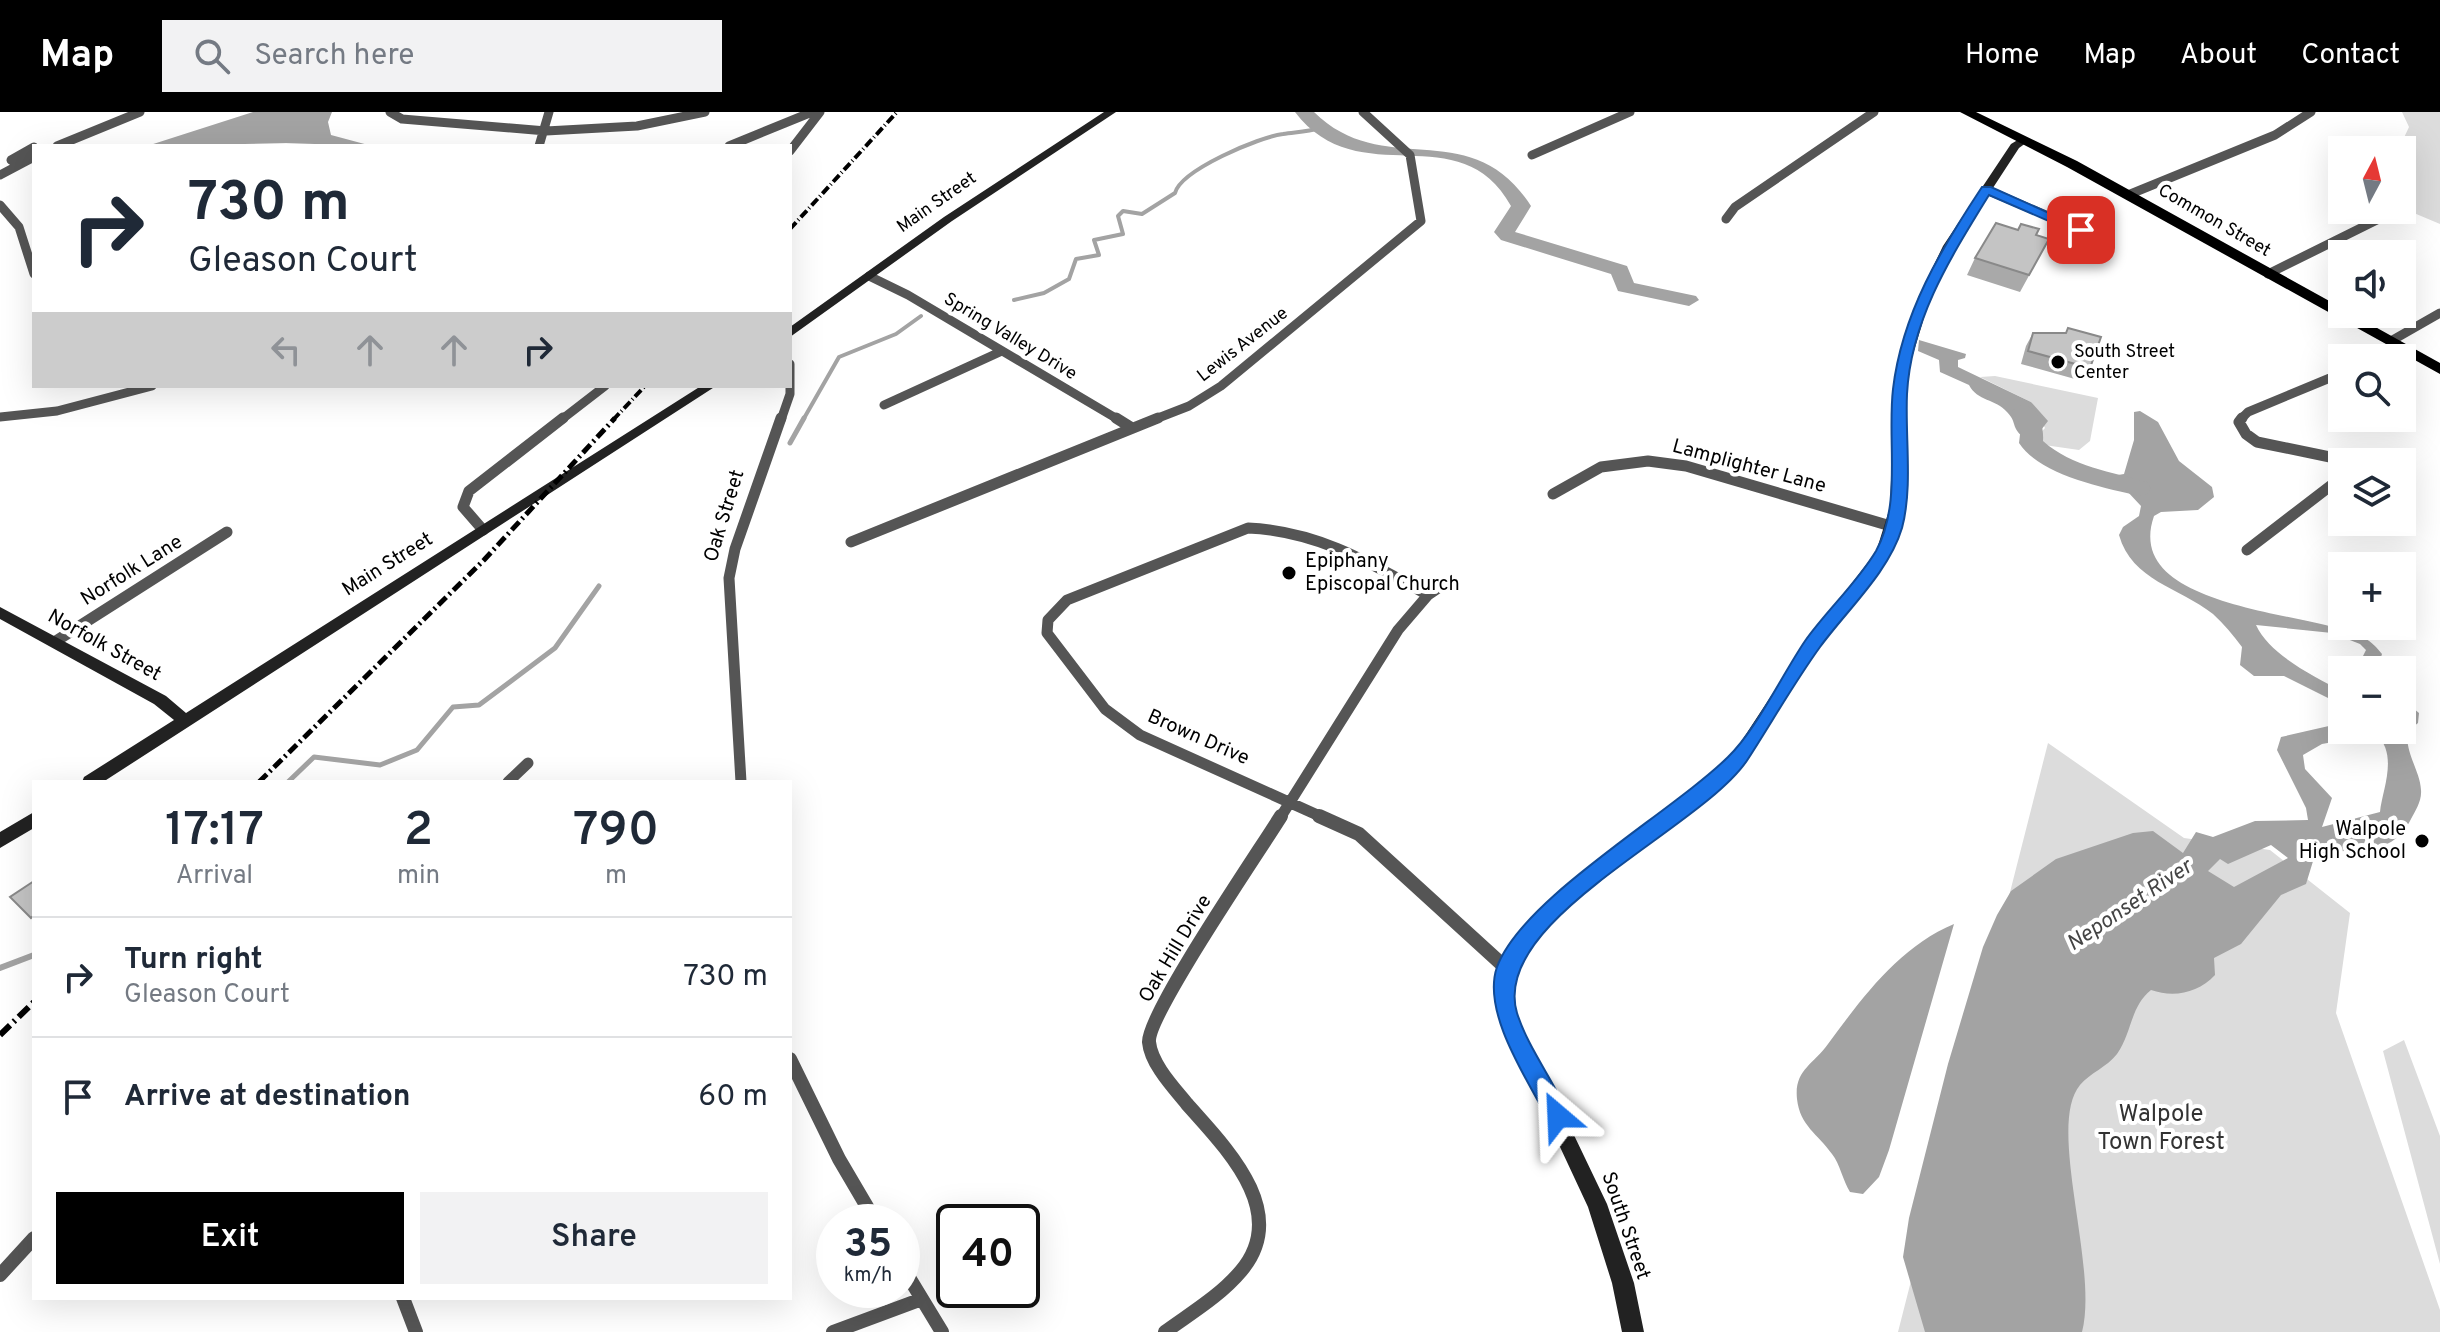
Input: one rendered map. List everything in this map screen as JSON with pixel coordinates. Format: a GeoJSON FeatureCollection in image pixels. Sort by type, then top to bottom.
{"type":"FeatureCollection","features":[{"type":"Feature","properties":{"kind":"main road","name":"Common Street"},"geometry":{"type":"LineString","coordinates":[[1966,112],[2128,195],[2396,344]]}},
{"type":"Feature","properties":{"kind":"main road","name":"Common Street"},"geometry":{"type":"LineString","coordinates":[[2416,355],[2440,369]]}},
{"type":"Feature","properties":{"kind":"street"},"geometry":{"type":"LineString","coordinates":[[61,144],[140,112]]}},
{"type":"Feature","properties":{"kind":"street"},"geometry":{"type":"LineString","coordinates":[[390,112],[402,119],[547,127],[637,126],[705,112]]}},
{"type":"Feature","properties":{"kind":"street"},"geometry":{"type":"LineString","coordinates":[[439,112],[452,121]]}},
{"type":"Feature","properties":{"kind":"street"},"geometry":{"type":"LineString","coordinates":[[540,144],[549,112]]}},
{"type":"Feature","properties":{"kind":"street"},"geometry":{"type":"LineString","coordinates":[[734,144],[812,112]]}},
{"type":"Feature","properties":{"kind":"street"},"geometry":{"type":"LineString","coordinates":[[792,148],[820,112]]}},
{"type":"Feature","properties":{"kind":"street","name":"Main Street"},"geometry":{"type":"LineString","coordinates":[[792,332],[959,212],[1111,112]]}},
{"type":"Feature","properties":{"kind":"street","name":"Lewis Avenue"},"geometry":{"type":"LineString","coordinates":[[851,542],[1189,406],[1221,386],[1421,221],[1408,152],[1363,112]]}},
{"type":"Feature","properties":{"kind":"street"},"geometry":{"type":"LineString","coordinates":[[1532,155],[1630,112]]}},
{"type":"Feature","properties":{"kind":"street"},"geometry":{"type":"LineString","coordinates":[[1726,219],[1735,207],[1874,112]]}},
{"type":"Feature","properties":{"kind":"street"},"geometry":{"type":"LineString","coordinates":[[2128,195],[2275,135],[2311,112]]}},
{"type":"Feature","properties":{"kind":"street"},"geometry":{"type":"LineString","coordinates":[[1507,969],[1519,946],[1557,905],[1706,790],[1739,759],[1812,645],[1883,553],[1894,527],[1905,359],[1932,277],[2015,146],[2025,140]]}},
{"type":"Feature","properties":{"kind":"street"},"geometry":{"type":"LineString","coordinates":[[18,165],[11,160],[32,148]]}},
{"type":"Feature","properties":{"kind":"street"},"geometry":{"type":"LineString","coordinates":[[0,175],[32,158]]}},
{"type":"Feature","properties":{"kind":"street"},"geometry":{"type":"LineString","coordinates":[[1987,190],[2104,240]]}},
{"type":"Feature","properties":{"kind":"street"},"geometry":{"type":"LineString","coordinates":[[0,205],[20,226],[32,267]]}},
{"type":"Feature","properties":{"kind":"street"},"geometry":{"type":"LineString","coordinates":[[2268,274],[2369,224]]}},
{"type":"Feature","properties":{"kind":"street","name":"Spring Valley Drive"},"geometry":{"type":"LineString","coordinates":[[869,276],[908,295],[1132,428]]}},
{"type":"Feature","properties":{"kind":"street"},"geometry":{"type":"LineString","coordinates":[[2391,341],[2440,313]]}},
{"type":"Feature","properties":{"kind":"street"},"geometry":{"type":"LineString","coordinates":[[884,405],[1002,351]]}},
{"type":"Feature","properties":{"kind":"street"},"geometry":{"type":"LineString","coordinates":[[2328,379],[2248,412],[2239,422],[2248,439],[2266,447],[2328,454]]}},
{"type":"Feature","properties":{"kind":"street"},"geometry":{"type":"LineString","coordinates":[[0,417],[57,411],[144,388]]}},
{"type":"Feature","properties":{"kind":"street"},"geometry":{"type":"LineString","coordinates":[[483,530],[463,507],[469,491],[602,388]]}},
{"type":"Feature","properties":{"kind":"street","name":"Main Street"},"geometry":{"type":"LineString","coordinates":[[93,780],[707,388]]}},
{"type":"Feature","properties":{"kind":"street","name":"Oak Street"},"geometry":{"type":"LineString","coordinates":[[741,780],[729,578],[743,524],[790,388]]}},
{"type":"Feature","properties":{"kind":"street","name":"Lamplighter Lane"},"geometry":{"type":"LineString","coordinates":[[1553,494],[1598,466],[1634,460],[1654,461],[1686,466],[1894,527]]}},
{"type":"Feature","properties":{"kind":"street"},"geometry":{"type":"LineString","coordinates":[[2247,550],[2328,488]]}},
{"type":"Feature","properties":{"kind":"street","name":"Brown Drive"},"geometry":{"type":"LineString","coordinates":[[1428,595],[1325,539],[1275,527],[1248,528],[1067,600],[1048,620],[1047,633],[1054,646],[1118,722],[1162,746],[1359,834],[1507,969]]}},
{"type":"Feature","properties":{"kind":"street","name":"Norfolk Lane"},"geometry":{"type":"LineString","coordinates":[[56,641],[227,532]]}},
{"type":"Feature","properties":{"kind":"street","name":"Oak Hill Drive"},"geometry":{"type":"LineString","coordinates":[[1165,1332],[1223,1289],[1248,1262],[1261,1228],[1256,1199],[1233,1157],[1158,1067],[1149,1044],[1152,1030],[1165,1000],[1398,630],[1428,595],[1450,580]]}},
{"type":"Feature","properties":{"kind":"street","name":"Norfolk Street"},"geometry":{"type":"LineString","coordinates":[[0,612],[160,700],[184,720]]}},
{"type":"Feature","properties":{"kind":"street"},"geometry":{"type":"LineString","coordinates":[[510,780],[528,763]]}},
{"type":"Feature","properties":{"kind":"street"},"geometry":{"type":"LineString","coordinates":[[0,841],[32,820]]}},
{"type":"Feature","properties":{"kind":"street","name":"South Street"},"geometry":{"type":"LineString","coordinates":[[1507,969],[1504,992],[1507,1014],[1597,1204],[1623,1283],[1633,1332]]}},
{"type":"Feature","properties":{"kind":"street"},"geometry":{"type":"LineString","coordinates":[[792,1063],[839,1159],[865,1204]]}},
{"type":"Feature","properties":{"kind":"street"},"geometry":{"type":"LineString","coordinates":[[0,1275],[32,1240]]}},
{"type":"Feature","properties":{"kind":"street"},"geometry":{"type":"LineString","coordinates":[[920,1296],[942,1332]]}},
{"type":"Feature","properties":{"kind":"street"},"geometry":{"type":"LineString","coordinates":[[833,1332],[922,1299]]}},
{"type":"Feature","properties":{"kind":"street"},"geometry":{"type":"LineString","coordinates":[[404,1300],[416,1332]]}},
{"type":"Feature","properties":{"kind":"green space"},"geometry":{"type":"Polygon","coordinates":[[[2402,112],[2440,112],[2440,224],[2416,214],[2416,136],[2405,136],[2409,127],[2402,112]]]}},
{"type":"Feature","properties":{"kind":"green space"},"geometry":{"type":"Polygon","coordinates":[[[1995,376],[2098,398],[2090,441],[2079,450],[2031,443],[2045,428],[2031,402],[1980,377],[1995,376]]]}},
{"type":"Feature","properties":{"kind":"green space","name":"Walpole Town Forest"},"geometry":{"type":"Polygon","coordinates":[[[2048,743],[2184,838],[2270,850],[2350,913],[2336,1013],[2440,1310],[2440,1332],[1898,1332],[2048,743]]]}},
{"type":"Feature","properties":{"kind":"green space"},"geometry":{"type":"Polygon","coordinates":[[[2404,1040],[2440,1136],[2440,1264],[2383,1051],[2404,1040]]]}},
{"type":"Feature","properties":{"kind":"water"},"geometry":{"type":"Polygon","coordinates":[[[253,112],[332,112],[328,122],[331,135],[365,144],[286,143],[153,144],[253,112]]]}},
{"type":"Feature","properties":{"kind":"water"},"geometry":{"type":"Polygon","coordinates":[[[1919,340],[1966,354],[1965,358],[1958,360],[1958,367],[2031,402],[2048,421],[2031,443],[2019,434],[2011,416],[2003,408],[1977,394],[1969,385],[1940,372],[1939,360],[1918,351],[1919,340]]]}},
{"type":"Feature","properties":{"kind":"water"},"geometry":{"type":"Polygon","coordinates":[[[2140,411],[2158,422],[2179,461],[2212,487],[2214,497],[2198,510],[2161,512],[2154,516],[2152,547],[2166,571],[2193,589],[2229,602],[2328,626],[2328,633],[2256,625],[2271,646],[2282,655],[2328,683],[2328,698],[2284,676],[2254,676],[2240,665],[2242,647],[2213,614],[2145,573],[2125,550],[2119,535],[2123,527],[2139,516],[2141,506],[2126,490],[2104,482],[2106,477],[2124,474],[2134,440],[2134,412],[2140,411]]]}},
{"type":"Feature","properties":{"kind":"water"},"geometry":{"type":"Polygon","coordinates":[[[2350,640],[2367,640],[2381,656],[2363,656],[2366,650],[2350,640]]]}},
{"type":"Feature","properties":{"kind":"water"},"geometry":{"type":"Polygon","coordinates":[[[2328,726],[2328,743],[2303,755],[2305,769],[2332,798],[2322,827],[2380,812],[2388,762],[2384,744],[2408,744],[2421,794],[2411,819],[2402,833],[2380,846],[2314,858],[2306,884],[2281,895],[2241,944],[2214,958],[2215,975],[2208,981],[2193,990],[2177,994],[2151,990],[2139,1004],[2117,1054],[2080,1085],[2071,1105],[2068,1132],[2084,1272],[2082,1332],[1925,1332],[1903,1257],[1909,1218],[1948,1064],[1983,947],[2011,891],[2056,859],[2133,833],[2153,831],[2183,853],[2196,832],[2213,837],[2255,821],[2308,820],[2306,808],[2277,750],[2281,737],[2328,726]],[[2271,845],[2228,864],[2220,859],[2208,871],[2234,887],[2288,858],[2271,845]]]}},
{"type":"Feature","properties":{"kind":"water"},"geometry":{"type":"Polygon","coordinates":[[[1954,924],[1879,1177],[1863,1194],[1850,1192],[1835,1158],[1802,1116],[1797,1099],[1798,1081],[1883,975],[1916,946],[1954,924]]]}},
{"type":"Feature","properties":{"kind":"building"},"geometry":{"type":"Polygon","coordinates":[[[1996,223],[2018,230],[2021,224],[2039,229],[2036,235],[2049,239],[2029,275],[1975,258],[1996,223]]]}},
{"type":"Feature","properties":{"kind":"building"},"geometry":{"type":"Polygon","coordinates":[[[2068,328],[2101,337],[2090,368],[2028,351],[2033,333],[2066,333],[2068,328]]]}},
{"type":"Feature","properties":{"kind":"building"},"geometry":{"type":"Polygon","coordinates":[[[32,882],[32,917],[31,918],[10,897],[32,882]]]}},
{"type":"Feature","properties":{"kind":"waterway","name":"Neponset River"},"geometry":{"type":"LineString","coordinates":[[1304,112],[1322,130],[1340,141],[1359,147],[1439,151],[1470,156],[1496,174],[1521,206],[1504,232],[1508,236],[1620,270],[1625,287],[1689,300]]}},
{"type":"Feature","properties":{"kind":"waterway"},"geometry":{"type":"LineString","coordinates":[[1014,300],[1044,293],[1069,279],[1076,259],[1099,255],[1094,240],[1123,234],[1118,216],[1123,211],[1142,214],[1175,193],[1191,174],[1240,148],[1272,136],[1320,128]]}},
{"type":"Feature","properties":{"kind":"waterway"},"geometry":{"type":"LineString","coordinates":[[803,420],[839,357],[896,334],[921,316]]}},
{"type":"Feature","properties":{"kind":"waterway","name":"Neponset River"},"geometry":{"type":"LineString","coordinates":[[2023,411],[2032,426],[2031,443],[2042,453],[2088,476],[2139,488]]}},
{"type":"Feature","properties":{"kind":"waterway"},"geometry":{"type":"LineString","coordinates":[[790,443],[804,418]]}},
{"type":"Feature","properties":{"kind":"waterway"},"geometry":{"type":"LineString","coordinates":[[290,780],[314,757],[380,765],[417,750],[453,707],[479,705],[555,648],[599,586]]}},
{"type":"Feature","properties":{"kind":"waterway"},"geometry":{"type":"LineString","coordinates":[[0,968],[32,956]]}},
{"type":"Feature","properties":{"kind":"railway"},"geometry":{"type":"LineString","coordinates":[[792,227],[897,112]]}},
{"type":"Feature","properties":{"kind":"railway"},"geometry":{"type":"LineString","coordinates":[[613,420],[643,388]]}},
{"type":"Feature","properties":{"kind":"railway"},"geometry":{"type":"LineString","coordinates":[[261,780],[484,560],[615,418]]}},
{"type":"Feature","properties":{"kind":"railway"},"geometry":{"type":"LineString","coordinates":[[0,1035],[32,1004]]}},
{"type":"Feature","properties":{"kind":"place","name":"South Street Center"},"geometry":{"type":"Point","coordinates":[2058,362]}},
{"type":"Feature","properties":{"kind":"place","name":"Epiphany Episcopal Church"},"geometry":{"type":"Point","coordinates":[1289,573]}},
{"type":"Feature","properties":{"kind":"place","name":"Walpole High School"},"geometry":{"type":"Point","coordinates":[2422,841]}},
{"type":"Feature","properties":{"kind":"route"},"geometry":{"type":"LineString","coordinates":[[1558,1116],[1507,1014],[1504,992],[1507,969],[1519,946],[1557,905],[1706,790],[1739,759],[1753,742],[1812,645],[1883,553],[1894,527],[1897,507],[1900,392],[1905,359],[1932,277],[1987,190],[2081,230]]}}]}
